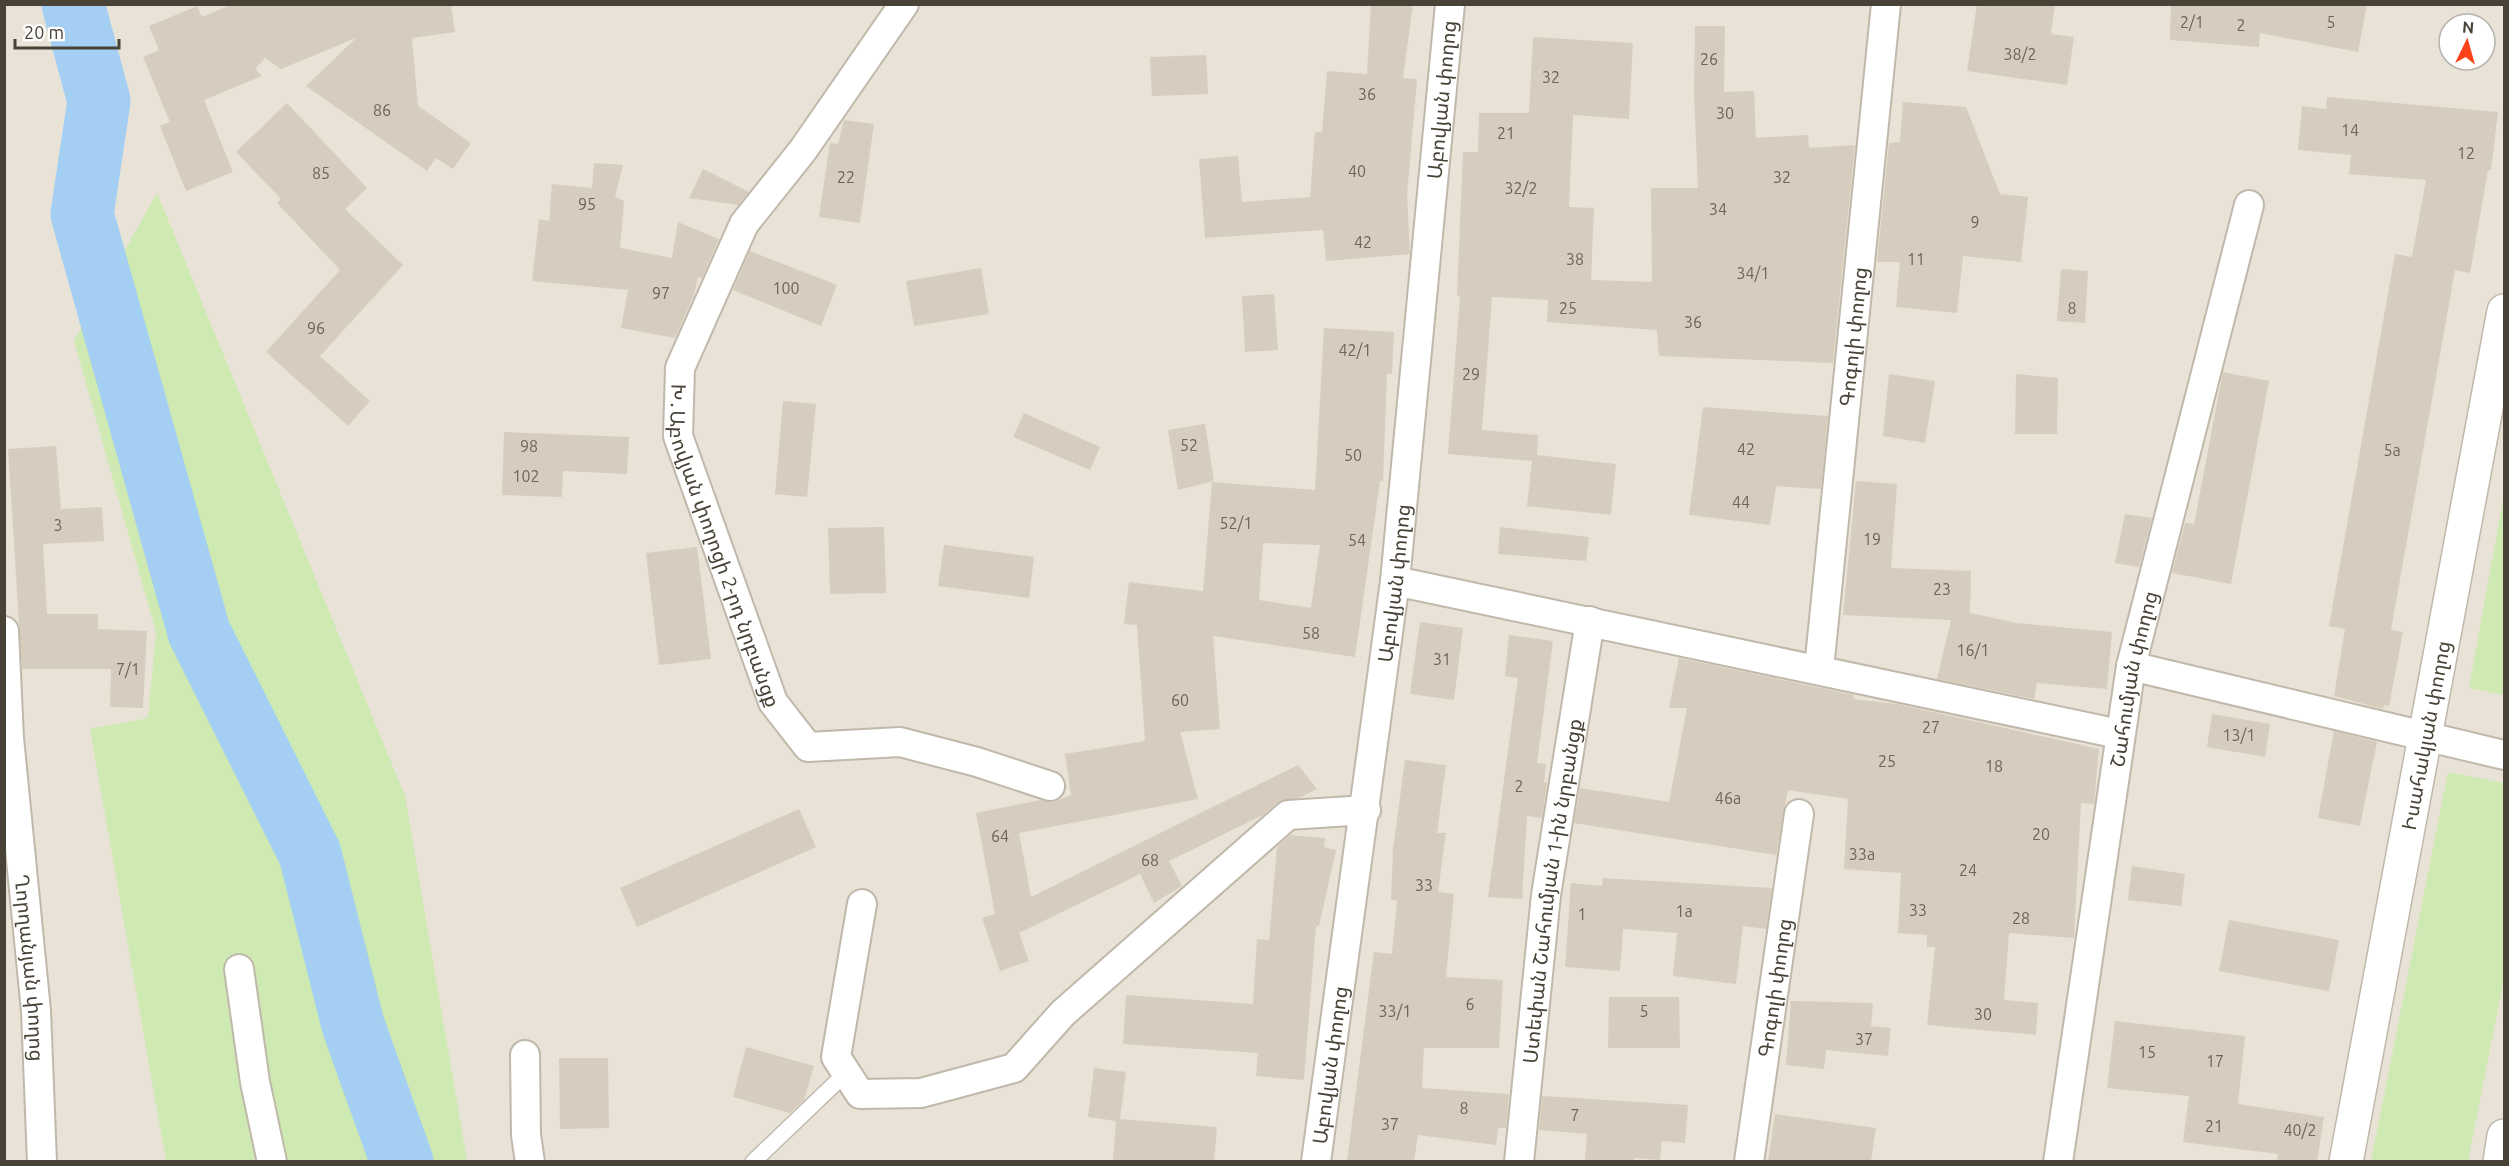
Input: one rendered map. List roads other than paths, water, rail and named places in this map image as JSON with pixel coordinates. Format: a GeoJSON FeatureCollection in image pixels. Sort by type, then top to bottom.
{"type":"FeatureCollection","features":[{"type":"Feature","properties":{"kind":"street","name":"Խ․Աբովյան փողոցի 2-րդ նրբանցք"},"geometry":{"type":"LineString","coordinates":[[904,4],[803,150],[744,224],[680,368],[678,436],[773,702],[808,747],[900,742],[977,762],[1050,786]]}},
{"type":"Feature","properties":{"kind":"street","name":"Աբովյան փողոց"},"geometry":{"type":"LineString","coordinates":[[1316,1161],[1366,810],[1395,581],[1450,4]]}},
{"type":"Feature","properties":{"kind":"street","name":"Գոգոլի փողոց"},"geometry":{"type":"LineString","coordinates":[[1819,669],[1886,4]]}},
{"type":"Feature","properties":{"kind":"street","name":"Շահումյան փողոց"},"geometry":{"type":"LineString","coordinates":[[2058,1161],[2131,666],[2248,205]]}},
{"type":"Feature","properties":{"kind":"street","name":"Իսահակյան փողոց"},"geometry":{"type":"LineString","coordinates":[[2346,1161],[2505,311]]}},
{"type":"Feature","properties":{"kind":"street"},"geometry":{"type":"LineString","coordinates":[[1395,581],[2120,734]]}},
{"type":"Feature","properties":{"kind":"street","name":"Ստեփան Շահումյան 1-ին նրբանցք"},"geometry":{"type":"LineString","coordinates":[[1519,1161],[1546,895],[1590,621]]}},
{"type":"Feature","properties":{"kind":"street","name":"Ղորղանյան փողոց"},"geometry":{"type":"LineString","coordinates":[[4,631],[9,738],[36,1011],[42,1161]]}},
{"type":"Feature","properties":{"kind":"street"},"geometry":{"type":"LineString","coordinates":[[2131,666],[2505,756]]}},
{"type":"Feature","properties":{"kind":"street"},"geometry":{"type":"LineString","coordinates":[[862,904],[836,1057],[860,1094],[921,1093],[1014,1068],[1063,1013],[1288,815],[1366,810]]}},
{"type":"Feature","properties":{"kind":"street","name":"Գոգոլի փողոց"},"geometry":{"type":"LineString","coordinates":[[1749,1161],[1799,814]]}},
{"type":"Feature","properties":{"kind":"street"},"geometry":{"type":"LineString","coordinates":[[239,969],[255,1082],[272,1161]]}},
{"type":"Feature","properties":{"kind":"street"},"geometry":{"type":"LineString","coordinates":[[525,1055],[526,1135],[530,1161]]}},
{"type":"Feature","properties":{"kind":"street"},"geometry":{"type":"LineString","coordinates":[[2500,1161],[2505,1136]]}},
{"type":"Feature","properties":{"kind":"lane"},"geometry":{"type":"LineString","coordinates":[[753,1161],[846,1073]]}},
{"type":"Feature","properties":{"kind":"waterway"},"geometry":{"type":"LineString","coordinates":[[73,4],[99,101],[82,214],[199,632],[310,854],[353,1025],[402,1162]]}}]}
